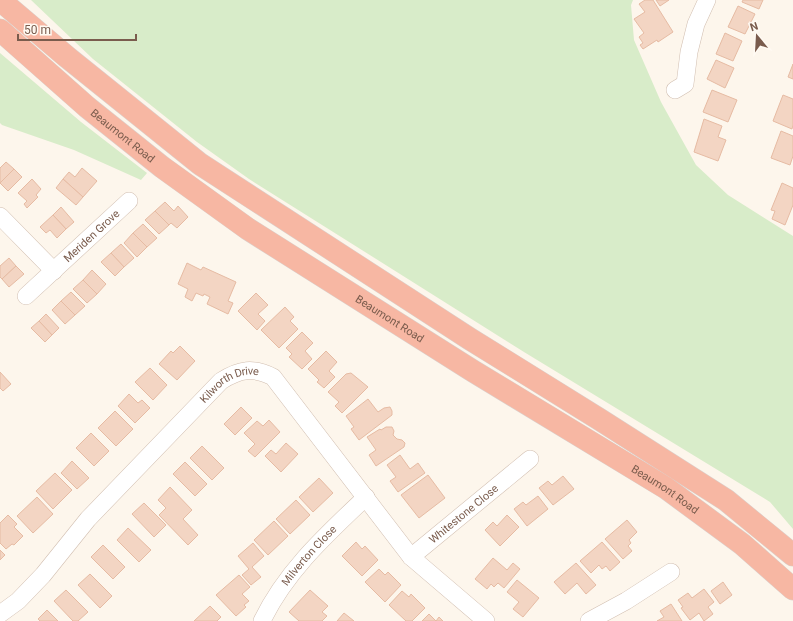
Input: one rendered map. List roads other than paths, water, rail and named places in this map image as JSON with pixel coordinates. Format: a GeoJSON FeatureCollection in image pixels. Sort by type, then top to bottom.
{"type":"FeatureCollection","features":[{"type":"Feature","properties":{"kind":"highway"},"geometry":{"type":"LineString","coordinates":[[5,4],[67,57],[200,164],[463,335],[726,500],[793,555]]}},
{"type":"Feature","properties":{"kind":"highway","name":"Beaumont Road"},"geometry":{"type":"LineString","coordinates":[[0,30],[87,107],[162,167],[248,229],[473,371],[666,488],[742,544],[793,589]]}},
{"type":"Feature","properties":{"kind":"street"},"geometry":{"type":"LineString","coordinates":[[675,90],[685,84],[689,52],[696,24],[707,0]]}},
{"type":"Feature","properties":{"kind":"street","name":"Meriden Grove"},"geometry":{"type":"LineString","coordinates":[[26,296],[54,270],[118,205]]}},
{"type":"Feature","properties":{"kind":"street","name":"Meriden Grove"},"geometry":{"type":"LineString","coordinates":[[0,216],[54,270]]}},
{"type":"Feature","properties":{"kind":"street","name":"Kilworth Drive"},"geometry":{"type":"LineString","coordinates":[[0,614],[18,601],[44,575],[88,519],[221,381],[234,373],[248,370],[262,371],[273,377],[411,557],[486,621]]}},
{"type":"Feature","properties":{"kind":"street","name":"Whitestone Close"},"geometry":{"type":"LineString","coordinates":[[411,557],[512,466],[530,460]]}},
{"type":"Feature","properties":{"kind":"street","name":"Milverton Close"},"geometry":{"type":"LineString","coordinates":[[262,621],[293,572],[319,542],[366,498]]}},
{"type":"Feature","properties":{"kind":"street"},"geometry":{"type":"LineString","coordinates":[[589,621],[626,601],[651,577],[670,572]]}}]}
